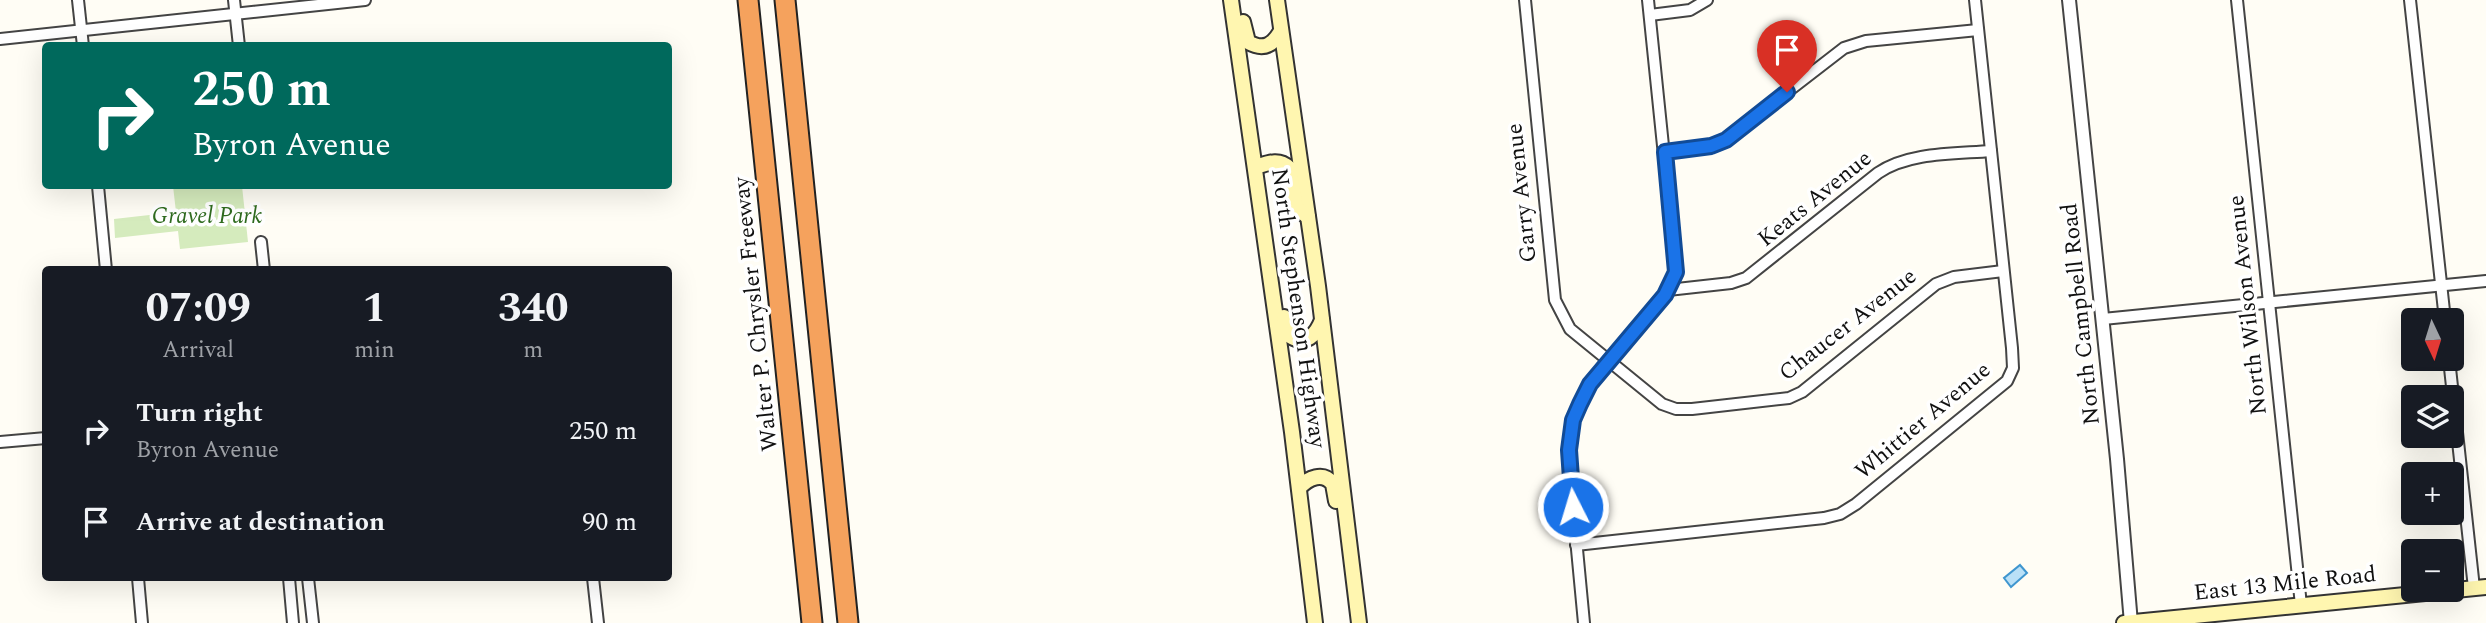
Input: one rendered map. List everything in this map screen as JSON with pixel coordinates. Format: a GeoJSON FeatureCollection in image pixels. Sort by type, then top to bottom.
{"type":"FeatureCollection","features":[{"type":"Feature","properties":{"kind":"highway","name":"Walter P. Chrysler Freeway"},"geometry":{"type":"LineString","coordinates":[[748,0],[812,623]]}},
{"type":"Feature","properties":{"kind":"highway"},"geometry":{"type":"LineString","coordinates":[[785,0],[848,623]]}},
{"type":"Feature","properties":{"kind":"main road","name":"North Stephenson Highway"},"geometry":{"type":"LineString","coordinates":[[1231,0],[1256,167],[1315,623]]}},
{"type":"Feature","properties":{"kind":"main road"},"geometry":{"type":"LineString","coordinates":[[1239,0],[1248,42],[1265,46],[1274,43],[1281,31]]}},
{"type":"Feature","properties":{"kind":"main road","name":"North Stephenson Highway"},"geometry":{"type":"LineString","coordinates":[[1277,0],[1322,320],[1359,623]]}},
{"type":"Feature","properties":{"kind":"main road"},"geometry":{"type":"LineString","coordinates":[[1256,167],[1270,162],[1285,164],[1291,172],[1296,208],[1308,217]]}},
{"type":"Feature","properties":{"kind":"main road"},"geometry":{"type":"LineString","coordinates":[[1270,283],[1282,302],[1287,331],[1293,339],[1311,338],[1322,320]]}},
{"type":"Feature","properties":{"kind":"main road"},"geometry":{"type":"LineString","coordinates":[[1299,488],[1306,481],[1319,477],[1329,479],[1333,484],[1346,586],[1356,601]]}},
{"type":"Feature","properties":{"kind":"main road"},"geometry":{"type":"LineString","coordinates":[[1303,519],[1316,556],[1324,623]]}},
{"type":"Feature","properties":{"kind":"main road","name":"East 13 Mile Road"},"geometry":{"type":"LineString","coordinates":[[2124,623],[2480,588]]}},
{"type":"Feature","properties":{"kind":"street"},"geometry":{"type":"LineString","coordinates":[[78,0],[82,42]]}},
{"type":"Feature","properties":{"kind":"street"},"geometry":{"type":"LineString","coordinates":[[234,0],[239,42]]}},
{"type":"Feature","properties":{"kind":"street"},"geometry":{"type":"LineString","coordinates":[[0,39],[365,0]]}},
{"type":"Feature","properties":{"kind":"street","name":"Garry Avenue"},"geometry":{"type":"LineString","coordinates":[[1525,0],[1555,300],[1570,329],[1608,361]]}},
{"type":"Feature","properties":{"kind":"street"},"geometry":{"type":"LineString","coordinates":[[1584,623],[1569,466],[1573,420],[1584,394],[1608,361],[1668,290],[1676,267],[1648,0]]}},
{"type":"Feature","properties":{"kind":"street"},"geometry":{"type":"LineString","coordinates":[[1650,15],[1690,10],[1707,0]]}},
{"type":"Feature","properties":{"kind":"street","name":"Whittier Avenue"},"geometry":{"type":"LineString","coordinates":[[1576,545],[1824,518],[1849,510],[2007,381],[2013,361],[1975,0]]}},
{"type":"Feature","properties":{"kind":"street","name":"North Campbell Road"},"geometry":{"type":"LineString","coordinates":[[2068,0],[2122,504],[2131,623]]}},
{"type":"Feature","properties":{"kind":"street","name":"North Wilson Avenue"},"geometry":{"type":"LineString","coordinates":[[2237,0],[2301,605]]}},
{"type":"Feature","properties":{"kind":"street"},"geometry":{"type":"LineString","coordinates":[[2410,0],[2444,308]]}},
{"type":"Feature","properties":{"kind":"street"},"geometry":{"type":"LineString","coordinates":[[1665,152],[1711,146],[1726,140],[1830,57],[1851,45],[1978,30]]}},
{"type":"Feature","properties":{"kind":"street","name":"Keats Avenue"},"geometry":{"type":"LineString","coordinates":[[1668,290],[1731,283],[1746,278],[1893,164],[1991,151]]}},
{"type":"Feature","properties":{"kind":"street"},"geometry":{"type":"LineString","coordinates":[[97,189],[106,266]]}},
{"type":"Feature","properties":{"kind":"street"},"geometry":{"type":"LineString","coordinates":[[261,242],[264,266]]}},
{"type":"Feature","properties":{"kind":"street","name":"Chaucer Avenue"},"geometry":{"type":"LineString","coordinates":[[1608,361],[1656,401],[1676,409],[1778,401],[1802,391],[1936,284],[1954,277],[2003,271]]}},
{"type":"Feature","properties":{"kind":"street"},"geometry":{"type":"LineString","coordinates":[[2103,319],[2486,281]]}},
{"type":"Feature","properties":{"kind":"street"},"geometry":{"type":"LineString","coordinates":[[2451,371],[2480,588]]}},
{"type":"Feature","properties":{"kind":"street"},"geometry":{"type":"LineString","coordinates":[[0,442],[42,438]]}},
{"type":"Feature","properties":{"kind":"street"},"geometry":{"type":"LineString","coordinates":[[138,581],[142,623]]}},
{"type":"Feature","properties":{"kind":"street"},"geometry":{"type":"LineString","coordinates":[[289,581],[293,623]]}},
{"type":"Feature","properties":{"kind":"street"},"geometry":{"type":"LineString","coordinates":[[308,581],[313,623]]}},
{"type":"Feature","properties":{"kind":"street"},"geometry":{"type":"LineString","coordinates":[[593,581],[598,623]]}},
{"type":"Feature","properties":{"kind":"street"},"geometry":{"type":"LineString","coordinates":[[292,606],[311,604]]}},
{"type":"Feature","properties":{"kind":"green space","name":"Gravel Park"},"geometry":{"type":"Polygon","coordinates":[[[173,189],[242,189],[248,242],[180,249],[178,231],[115,238],[114,219],[176,212],[173,189]]]}},
{"type":"Feature","properties":{"kind":"water"},"geometry":{"type":"Polygon","coordinates":[[[2020,565],[2027,573],[2011,587],[2004,578],[2020,565]]]}},
{"type":"Feature","properties":{"kind":"route"},"geometry":{"type":"LineString","coordinates":[[1573,507],[1569,450],[1573,420],[1580,404],[1590,384],[1665,295],[1676,272],[1665,152],[1711,146],[1726,140],[1787,92]]}}]}
